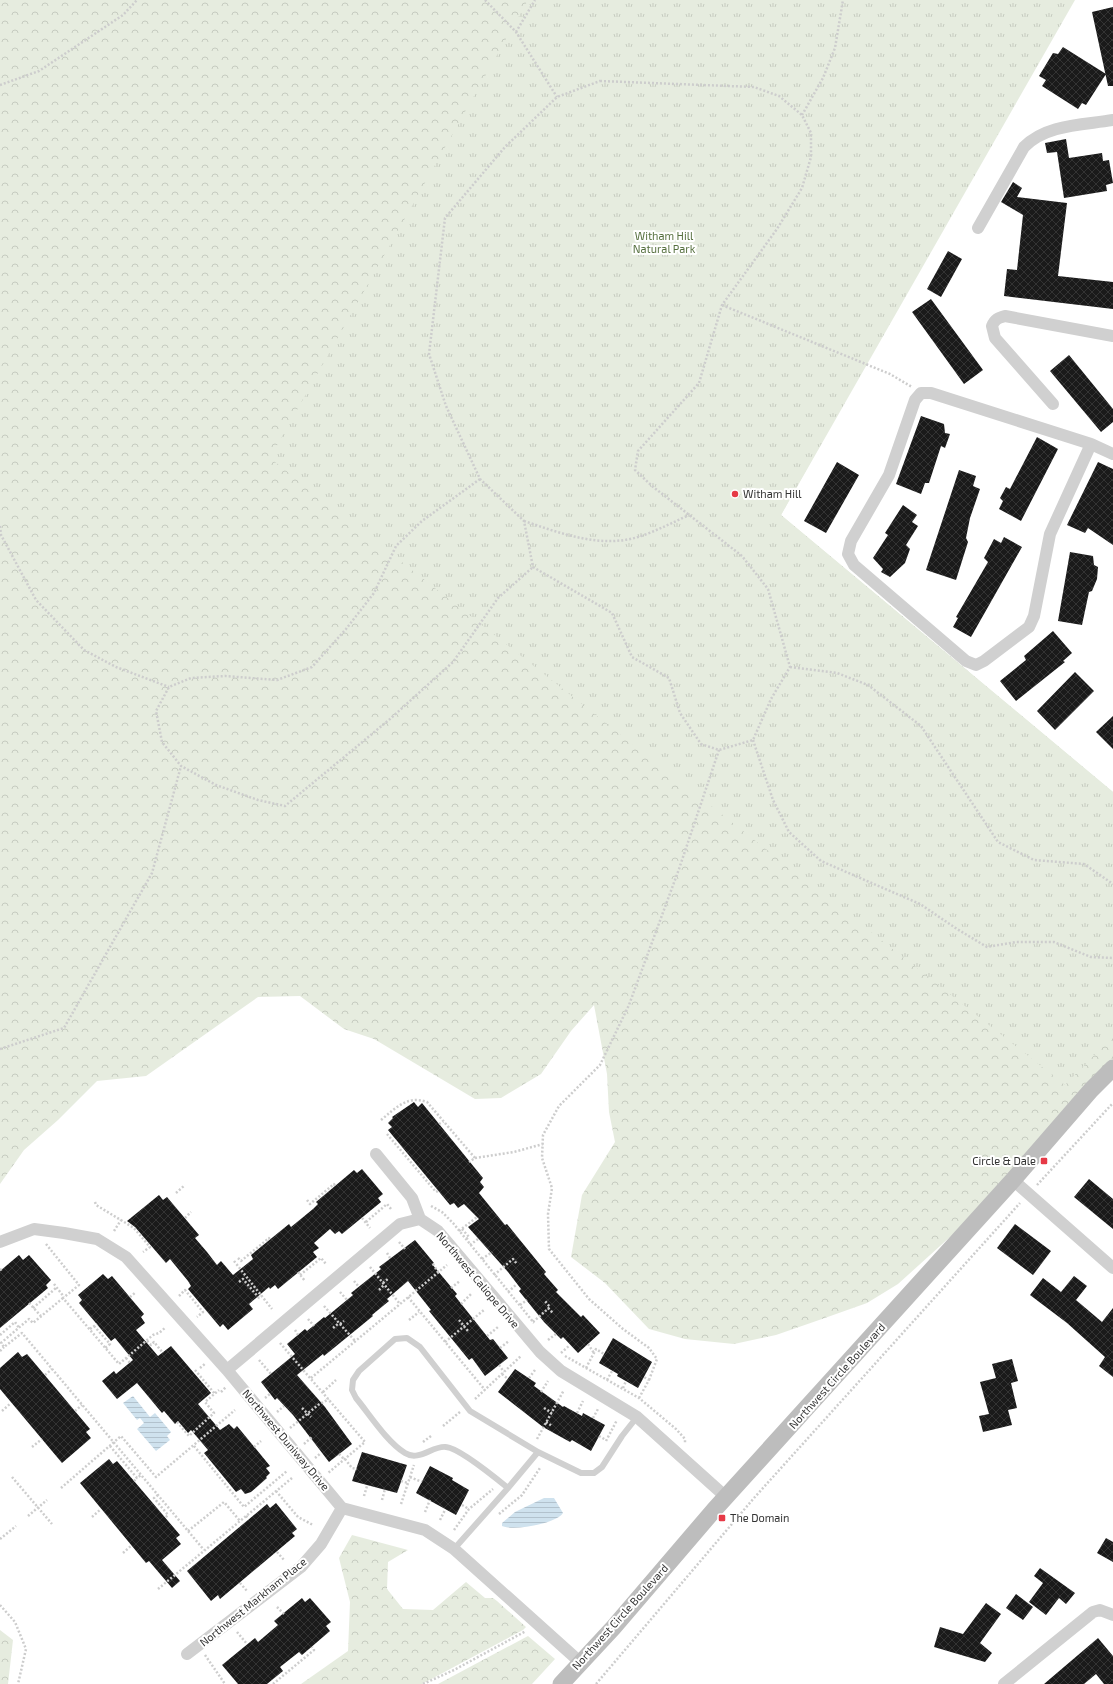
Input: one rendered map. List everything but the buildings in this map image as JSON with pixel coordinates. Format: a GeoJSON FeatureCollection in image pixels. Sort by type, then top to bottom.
{"type":"FeatureCollection","features":[{"type":"Feature","properties":{"kind":"main road","name":"Northwest Circle Boulevard"},"geometry":{"type":"LineString","coordinates":[[561,1684],[613,1628],[726,1497],[1013,1180],[1091,1090],[1113,1068]]}},
{"type":"Feature","properties":{"kind":"street"},"geometry":{"type":"LineString","coordinates":[[978,228],[1024,147],[1030,141],[1042,134],[1063,128],[1113,120]]}},
{"type":"Feature","properties":{"kind":"street"},"geometry":{"type":"LineString","coordinates":[[1053,404],[995,338],[992,326],[994,322],[998,318],[1005,316],[1113,336]]}},
{"type":"Feature","properties":{"kind":"street"},"geometry":{"type":"LineString","coordinates":[[1091,444],[1050,534],[1034,616],[1028,627],[984,661],[976,665],[966,662],[854,566],[848,554],[851,541],[889,475],[915,400],[921,393],[930,393],[1091,444],[1113,454]]}},
{"type":"Feature","properties":{"kind":"street"},"geometry":{"type":"LineString","coordinates":[[227,1370],[400,1224],[420,1219],[412,1198],[376,1154]]}},
{"type":"Feature","properties":{"kind":"street"},"geometry":{"type":"LineString","coordinates":[[1013,1180],[1113,1268]]}},
{"type":"Feature","properties":{"kind":"street","name":"Northwest Caliope Drive"},"geometry":{"type":"LineString","coordinates":[[420,1219],[438,1231],[540,1352],[562,1371],[637,1417],[726,1497]]}},
{"type":"Feature","properties":{"kind":"street","name":"Northwest Duniway Drive"},"geometry":{"type":"LineString","coordinates":[[0,1242],[34,1230],[97,1239],[126,1257],[227,1370],[342,1508]]}},
{"type":"Feature","properties":{"kind":"street"},"geometry":{"type":"LineString","coordinates":[[342,1508],[425,1530],[454,1548],[580,1662]]}},
{"type":"Feature","properties":{"kind":"street","name":"Northwest Markham Place"},"geometry":{"type":"LineString","coordinates":[[188,1654],[301,1567],[320,1544],[342,1508]]}},
{"type":"Feature","properties":{"kind":"street"},"geometry":{"type":"LineString","coordinates":[[1004,1684],[1093,1612],[1100,1610],[1113,1615]]}},
{"type":"Feature","properties":{"kind":"lane"},"geometry":{"type":"LineString","coordinates":[[508,1488],[485,1469],[448,1447],[439,1447],[414,1456],[406,1454],[392,1441],[356,1398],[352,1390],[353,1380],[359,1371],[395,1339],[408,1338],[420,1347],[470,1411],[538,1452],[581,1473],[594,1473],[602,1467],[622,1436],[637,1417]]}},
{"type":"Feature","properties":{"kind":"lane"},"geometry":{"type":"LineString","coordinates":[[454,1548],[538,1452]]}},
{"type":"Feature","properties":{"kind":"path"},"geometry":{"type":"LineString","coordinates":[[0,85],[39,71],[123,15],[137,0]]}},
{"type":"Feature","properties":{"kind":"path"},"geometry":{"type":"LineString","coordinates":[[485,0],[516,32],[557,97]]}},
{"type":"Feature","properties":{"kind":"path"},"geometry":{"type":"LineString","coordinates":[[516,32],[535,0]]}},
{"type":"Feature","properties":{"kind":"path"},"geometry":{"type":"LineString","coordinates":[[802,115],[823,78],[835,48],[843,0]]}},
{"type":"Feature","properties":{"kind":"path"},"geometry":{"type":"LineString","coordinates":[[689,515],[643,535],[611,542],[570,537],[524,521],[480,479],[446,406],[429,354],[444,218],[505,147],[557,97],[600,81],[754,87],[779,96],[802,115],[811,133],[811,157],[802,188],[777,229],[722,305],[699,383],[638,451],[635,470],[689,515],[742,556],[768,589],[790,667],[771,699],[753,740],[773,800],[789,832],[821,861],[920,904],[987,947],[1016,942],[1054,942],[1091,957],[1113,958]]}},
{"type":"Feature","properties":{"kind":"path"},"geometry":{"type":"LineString","coordinates":[[722,305],[890,374],[921,393]]}},
{"type":"Feature","properties":{"kind":"path"},"geometry":{"type":"LineString","coordinates":[[480,479],[422,521],[396,546],[374,592],[346,629],[312,667],[277,680],[225,676],[191,678],[169,688],[156,711],[162,742],[181,766],[216,785],[258,800],[285,806],[390,719],[453,662],[498,598],[533,567]]}},
{"type":"Feature","properties":{"kind":"path"},"geometry":{"type":"LineString","coordinates":[[524,521],[533,567],[612,614],[632,657],[669,678],[680,713],[701,744],[719,750],[753,740]]}},
{"type":"Feature","properties":{"kind":"path"},"geometry":{"type":"LineString","coordinates":[[0,526],[1,536],[36,600],[84,650],[116,667],[169,688]]}},
{"type":"Feature","properties":{"kind":"path"},"geometry":{"type":"LineString","coordinates":[[790,667],[837,673],[868,686],[921,726],[998,842],[1034,860],[1084,864],[1113,884]]}},
{"type":"Feature","properties":{"kind":"path"},"geometry":{"type":"LineString","coordinates":[[639,1398],[649,1380],[657,1359],[649,1348],[623,1329],[589,1299],[548,1249],[548,1214],[552,1188],[542,1158],[543,1135],[559,1106],[600,1065],[629,1005],[679,870],[719,750]]}},
{"type":"Feature","properties":{"kind":"path"},"geometry":{"type":"LineString","coordinates":[[0,1049],[64,1028],[152,873],[181,766]]}},
{"type":"Feature","properties":{"kind":"path"},"geometry":{"type":"LineString","coordinates":[[381,1120],[402,1103],[419,1099],[432,1106],[475,1158]]}},
{"type":"Feature","properties":{"kind":"path"},"geometry":{"type":"LineString","coordinates":[[1036,1185],[1113,1103]]}},
{"type":"Feature","properties":{"kind":"path"},"geometry":{"type":"LineString","coordinates":[[439,1124],[444,1121]]}},
{"type":"Feature","properties":{"kind":"path"},"geometry":{"type":"LineString","coordinates":[[387,1134],[436,1192],[438,1191]]}},
{"type":"Feature","properties":{"kind":"path"},"geometry":{"type":"LineString","coordinates":[[470,1162],[475,1158],[514,1152],[543,1144]]}},
{"type":"Feature","properties":{"kind":"path"},"geometry":{"type":"LineString","coordinates":[[307,1200],[310,1204],[334,1184],[335,1186]]}},
{"type":"Feature","properties":{"kind":"path"},"geometry":{"type":"LineString","coordinates":[[176,1193],[185,1185]]}},
{"type":"Feature","properties":{"kind":"path"},"geometry":{"type":"LineString","coordinates":[[95,1202],[96,1206],[134,1228],[151,1247],[143,1252]]}},
{"type":"Feature","properties":{"kind":"path"},"geometry":{"type":"LineString","coordinates":[[366,1222],[387,1204],[392,1209]]}},
{"type":"Feature","properties":{"kind":"path"},"geometry":{"type":"LineString","coordinates":[[596,1684],[754,1498],[1020,1204]]}},
{"type":"Feature","properties":{"kind":"path"},"geometry":{"type":"LineString","coordinates":[[431,1206],[442,1212],[459,1231],[537,1326]]}},
{"type":"Feature","properties":{"kind":"path"},"geometry":{"type":"LineString","coordinates":[[185,1218],[191,1212]]}},
{"type":"Feature","properties":{"kind":"path"},"geometry":{"type":"LineString","coordinates":[[459,1231],[477,1217]]}},
{"type":"Feature","properties":{"kind":"path"},"geometry":{"type":"LineString","coordinates":[[362,1218],[370,1228]]}},
{"type":"Feature","properties":{"kind":"path"},"geometry":{"type":"LineString","coordinates":[[114,1231],[121,1220]]}},
{"type":"Feature","properties":{"kind":"path"},"geometry":{"type":"LineString","coordinates":[[462,1229],[469,1237],[465,1240]]}},
{"type":"Feature","properties":{"kind":"path"},"geometry":{"type":"LineString","coordinates":[[238,1258],[241,1261],[269,1238],[270,1240]]}},
{"type":"Feature","properties":{"kind":"path"},"geometry":{"type":"LineString","coordinates":[[470,1245],[478,1239]]}},
{"type":"Feature","properties":{"kind":"path"},"geometry":{"type":"LineString","coordinates":[[400,1242],[405,1249]]}},
{"type":"Feature","properties":{"kind":"path"},"geometry":{"type":"LineString","coordinates":[[4,1347],[0,1342],[29,1319],[33,1323],[79,1285],[46,1244]]}},
{"type":"Feature","properties":{"kind":"path"},"geometry":{"type":"LineString","coordinates":[[482,1259],[492,1252]]}},
{"type":"Feature","properties":{"kind":"path"},"geometry":{"type":"LineString","coordinates":[[387,1253],[390,1258]]}},
{"type":"Feature","properties":{"kind":"path"},"geometry":{"type":"LineString","coordinates":[[305,1281],[299,1274],[322,1258],[326,1264]]}},
{"type":"Feature","properties":{"kind":"path"},"geometry":{"type":"LineString","coordinates":[[494,1275],[513,1259],[517,1264]]}},
{"type":"Feature","properties":{"kind":"path"},"geometry":{"type":"LineString","coordinates":[[234,1261],[272,1309]]}},
{"type":"Feature","properties":{"kind":"path"},"geometry":{"type":"LineString","coordinates":[[433,1264],[438,1272]]}},
{"type":"Feature","properties":{"kind":"path"},"geometry":{"type":"LineString","coordinates":[[311,1378],[447,1265]]}},
{"type":"Feature","properties":{"kind":"path"},"geometry":{"type":"LineString","coordinates":[[370,1267],[400,1304]]}},
{"type":"Feature","properties":{"kind":"path"},"geometry":{"type":"LineString","coordinates":[[379,1290],[388,1278]]}},
{"type":"Feature","properties":{"kind":"path"},"geometry":{"type":"LineString","coordinates":[[239,1282],[243,1279],[258,1298],[262,1296]]}},
{"type":"Feature","properties":{"kind":"path"},"geometry":{"type":"LineString","coordinates":[[428,1280],[431,1283]]}},
{"type":"Feature","properties":{"kind":"path"},"geometry":{"type":"LineString","coordinates":[[354,1281],[359,1287]]}},
{"type":"Feature","properties":{"kind":"path"},"geometry":{"type":"LineString","coordinates":[[451,1288],[460,1281]]}},
{"type":"Feature","properties":{"kind":"path"},"geometry":{"type":"LineString","coordinates":[[54,1284],[119,1364],[166,1327]]}},
{"type":"Feature","properties":{"kind":"path"},"geometry":{"type":"LineString","coordinates":[[508,1292],[517,1284]]}},
{"type":"Feature","properties":{"kind":"path"},"geometry":{"type":"LineString","coordinates":[[33,1308],[56,1288]]}},
{"type":"Feature","properties":{"kind":"path"},"geometry":{"type":"LineString","coordinates":[[179,1296],[185,1290],[204,1311],[197,1317]]}},
{"type":"Feature","properties":{"kind":"path"},"geometry":{"type":"LineString","coordinates":[[130,1297],[136,1292]]}},
{"type":"Feature","properties":{"kind":"path"},"geometry":{"type":"LineString","coordinates":[[340,1292],[347,1300]]}},
{"type":"Feature","properties":{"kind":"path"},"geometry":{"type":"LineString","coordinates":[[461,1304],[471,1294]]}},
{"type":"Feature","properties":{"kind":"path"},"geometry":{"type":"LineString","coordinates":[[408,1297],[485,1390]]}},
{"type":"Feature","properties":{"kind":"path"},"geometry":{"type":"LineString","coordinates":[[520,1306],[527,1300]]}},
{"type":"Feature","properties":{"kind":"path"},"geometry":{"type":"LineString","coordinates":[[545,1300],[550,1306],[548,1308],[553,1314]]}},
{"type":"Feature","properties":{"kind":"path"},"geometry":{"type":"LineString","coordinates":[[29,1303],[41,1316]]}},
{"type":"Feature","properties":{"kind":"path"},"geometry":{"type":"LineString","coordinates":[[324,1306],[355,1341]]}},
{"type":"Feature","properties":{"kind":"path"},"geometry":{"type":"LineString","coordinates":[[533,1322],[548,1308]]}},
{"type":"Feature","properties":{"kind":"path"},"geometry":{"type":"LineString","coordinates":[[445,1342],[484,1310]]}},
{"type":"Feature","properties":{"kind":"path"},"geometry":{"type":"LineString","coordinates":[[409,1320],[420,1312]]}},
{"type":"Feature","properties":{"kind":"path"},"geometry":{"type":"LineString","coordinates":[[308,1319],[314,1326]]}},
{"type":"Feature","properties":{"kind":"path"},"geometry":{"type":"LineString","coordinates":[[459,1320],[468,1331]]}},
{"type":"Feature","properties":{"kind":"path"},"geometry":{"type":"LineString","coordinates":[[333,1328],[344,1321]]}},
{"type":"Feature","properties":{"kind":"path"},"geometry":{"type":"LineString","coordinates":[[0,1335],[15,1322],[19,1328]]}},
{"type":"Feature","properties":{"kind":"path"},"geometry":{"type":"LineString","coordinates":[[90,1329],[95,1325],[110,1344],[105,1348]]}},
{"type":"Feature","properties":{"kind":"path"},"geometry":{"type":"LineString","coordinates":[[487,1336],[498,1327]]}},
{"type":"Feature","properties":{"kind":"path"},"geometry":{"type":"LineString","coordinates":[[295,1330],[298,1335]]}},
{"type":"Feature","properties":{"kind":"path"},"geometry":{"type":"LineString","coordinates":[[0,1351],[22,1333],[204,1550]]}},
{"type":"Feature","properties":{"kind":"path"},"geometry":{"type":"LineString","coordinates":[[548,1340],[556,1334]]}},
{"type":"Feature","properties":{"kind":"path"},"geometry":{"type":"LineString","coordinates":[[544,1335],[551,1343]]}},
{"type":"Feature","properties":{"kind":"path"},"geometry":{"type":"LineString","coordinates":[[147,1341],[151,1345],[154,1342],[163,1353]]}},
{"type":"Feature","properties":{"kind":"path"},"geometry":{"type":"LineString","coordinates":[[500,1348],[509,1341]]}},
{"type":"Feature","properties":{"kind":"path"},"geometry":{"type":"LineString","coordinates":[[280,1343],[365,1442],[328,1473]]}},
{"type":"Feature","properties":{"kind":"path"},"geometry":{"type":"LineString","coordinates":[[570,1344],[560,1352],[639,1398],[683,1436],[686,1446]]}},
{"type":"Feature","properties":{"kind":"path"},"geometry":{"type":"LineString","coordinates":[[588,1344],[594,1353]]}},
{"type":"Feature","properties":{"kind":"path"},"geometry":{"type":"LineString","coordinates":[[138,1348],[142,1352]]}},
{"type":"Feature","properties":{"kind":"path"},"geometry":{"type":"LineString","coordinates":[[586,1368],[596,1349],[604,1354]]}},
{"type":"Feature","properties":{"kind":"path"},"geometry":{"type":"LineString","coordinates":[[475,1399],[521,1356]]}},
{"type":"Feature","properties":{"kind":"path"},"geometry":{"type":"LineString","coordinates":[[126,1358],[130,1363]]}},
{"type":"Feature","properties":{"kind":"path"},"geometry":{"type":"LineString","coordinates":[[259,1360],[271,1374]]}},
{"type":"Feature","properties":{"kind":"path"},"geometry":{"type":"LineString","coordinates":[[207,1363],[194,1371],[215,1394]]}},
{"type":"Feature","properties":{"kind":"path"},"geometry":{"type":"LineString","coordinates":[[499,1365],[508,1379]]}},
{"type":"Feature","properties":{"kind":"path"},"geometry":{"type":"LineString","coordinates":[[45,1375],[52,1369]]}},
{"type":"Feature","properties":{"kind":"path"},"geometry":{"type":"LineString","coordinates":[[529,1378],[535,1370]]}},
{"type":"Feature","properties":{"kind":"path"},"geometry":{"type":"LineString","coordinates":[[607,1380],[612,1371]]}},
{"type":"Feature","properties":{"kind":"path"},"geometry":{"type":"LineString","coordinates":[[644,1377],[649,1380]]}},
{"type":"Feature","properties":{"kind":"path"},"geometry":{"type":"LineString","coordinates":[[323,1392],[336,1380]]}},
{"type":"Feature","properties":{"kind":"path"},"geometry":{"type":"LineString","coordinates":[[542,1392],[548,1381]]}},
{"type":"Feature","properties":{"kind":"path"},"geometry":{"type":"LineString","coordinates":[[623,1388],[626,1381]]}},
{"type":"Feature","properties":{"kind":"path"},"geometry":{"type":"LineString","coordinates":[[177,1422],[189,1436],[214,1413],[205,1402],[226,1387]]}},
{"type":"Feature","properties":{"kind":"path"},"geometry":{"type":"LineString","coordinates":[[537,1439],[564,1390]]}},
{"type":"Feature","properties":{"kind":"path"},"geometry":{"type":"LineString","coordinates":[[264,1399],[270,1394]]}},
{"type":"Feature","properties":{"kind":"path"},"geometry":{"type":"LineString","coordinates":[[290,1429],[318,1405],[329,1399]]}},
{"type":"Feature","properties":{"kind":"path"},"geometry":{"type":"LineString","coordinates":[[577,1413],[583,1401]]}},
{"type":"Feature","properties":{"kind":"path"},"geometry":{"type":"LineString","coordinates":[[2,1410],[11,1403]]}},
{"type":"Feature","properties":{"kind":"path"},"geometry":{"type":"LineString","coordinates":[[75,1411],[82,1405]]}},
{"type":"Feature","properties":{"kind":"path"},"geometry":{"type":"LineString","coordinates":[[276,1412],[284,1406]]}},
{"type":"Feature","properties":{"kind":"path"},"geometry":{"type":"LineString","coordinates":[[302,1408],[311,1417]]}},
{"type":"Feature","properties":{"kind":"path"},"geometry":{"type":"LineString","coordinates":[[544,1408],[552,1413]]}},
{"type":"Feature","properties":{"kind":"path"},"geometry":{"type":"LineString","coordinates":[[593,1418],[598,1409]]}},
{"type":"Feature","properties":{"kind":"path"},"geometry":{"type":"LineString","coordinates":[[61,1488],[122,1436],[156,1477],[235,1410]]}},
{"type":"Feature","properties":{"kind":"path"},"geometry":{"type":"LineString","coordinates":[[443,1426],[460,1412]]}},
{"type":"Feature","properties":{"kind":"path"},"geometry":{"type":"LineString","coordinates":[[546,1422],[552,1426]]}},
{"type":"Feature","properties":{"kind":"path"},"geometry":{"type":"LineString","coordinates":[[599,1436],[606,1440]]}},
{"type":"Feature","properties":{"kind":"path"},"geometry":{"type":"LineString","coordinates":[[303,1444],[312,1437]]}},
{"type":"Feature","properties":{"kind":"path"},"geometry":{"type":"LineString","coordinates":[[32,1447],[42,1440]]}},
{"type":"Feature","properties":{"kind":"path"},"geometry":{"type":"LineString","coordinates":[[254,1447],[261,1441]]}},
{"type":"Feature","properties":{"kind":"path"},"geometry":{"type":"LineString","coordinates":[[110,1446],[137,1478]]}},
{"type":"Feature","properties":{"kind":"path"},"geometry":{"type":"LineString","coordinates":[[194,1446],[220,1475],[244,1506],[287,1472]]}},
{"type":"Feature","properties":{"kind":"path"},"geometry":{"type":"LineString","coordinates":[[315,1458],[321,1453]]}},
{"type":"Feature","properties":{"kind":"path"},"geometry":{"type":"LineString","coordinates":[[339,1454],[352,1468],[357,1468]]}},
{"type":"Feature","properties":{"kind":"path"},"geometry":{"type":"LineString","coordinates":[[401,1504],[415,1463]]}},
{"type":"Feature","properties":{"kind":"path"},"geometry":{"type":"LineString","coordinates":[[496,1517],[522,1495],[540,1468]]}},
{"type":"Feature","properties":{"kind":"path"},"geometry":{"type":"LineString","coordinates":[[134,1481],[141,1475]]}},
{"type":"Feature","properties":{"kind":"path"},"geometry":{"type":"LineString","coordinates":[[12,1477],[52,1524]]}},
{"type":"Feature","properties":{"kind":"path"},"geometry":{"type":"LineString","coordinates":[[410,1477],[422,1482]]}},
{"type":"Feature","properties":{"kind":"path"},"geometry":{"type":"LineString","coordinates":[[158,1589],[292,1478]]}},
{"type":"Feature","properties":{"kind":"path"},"geometry":{"type":"LineString","coordinates":[[401,1480],[408,1483]]}},
{"type":"Feature","properties":{"kind":"path"},"geometry":{"type":"LineString","coordinates":[[364,1496],[367,1486]]}},
{"type":"Feature","properties":{"kind":"path"},"geometry":{"type":"LineString","coordinates":[[382,1500],[385,1489]]}},
{"type":"Feature","properties":{"kind":"path"},"geometry":{"type":"LineString","coordinates":[[454,1530],[468,1509],[493,1489]]}},
{"type":"Feature","properties":{"kind":"path"},"geometry":{"type":"LineString","coordinates":[[276,1491],[298,1517],[313,1525]]}},
{"type":"Feature","properties":{"kind":"path"},"geometry":{"type":"LineString","coordinates":[[158,1495],[154,1498],[168,1515]]}},
{"type":"Feature","properties":{"kind":"path"},"geometry":{"type":"LineString","coordinates":[[28,1516],[47,1500]]}},
{"type":"Feature","properties":{"kind":"path"},"geometry":{"type":"LineString","coordinates":[[425,1512],[430,1500]]}},
{"type":"Feature","properties":{"kind":"path"},"geometry":{"type":"LineString","coordinates":[[188,1531],[224,1502],[240,1521]]}},
{"type":"Feature","properties":{"kind":"path"},"geometry":{"type":"LineString","coordinates":[[462,1504],[468,1509]]}},
{"type":"Feature","properties":{"kind":"path"},"geometry":{"type":"LineString","coordinates":[[92,1517],[101,1509]]}},
{"type":"Feature","properties":{"kind":"path"},"geometry":{"type":"LineString","coordinates":[[440,1520],[445,1510]]}},
{"type":"Feature","properties":{"kind":"path"},"geometry":{"type":"LineString","coordinates":[[165,1518],[172,1512]]}},
{"type":"Feature","properties":{"kind":"path"},"geometry":{"type":"LineString","coordinates":[[246,1516],[249,1519]]}},
{"type":"Feature","properties":{"kind":"path"},"geometry":{"type":"LineString","coordinates":[[0,1539],[16,1526]]}},
{"type":"Feature","properties":{"kind":"path"},"geometry":{"type":"LineString","coordinates":[[123,1553],[132,1545]]}},
{"type":"Feature","properties":{"kind":"path"},"geometry":{"type":"LineString","coordinates":[[209,1546],[213,1550]]}},
{"type":"Feature","properties":{"kind":"path"},"geometry":{"type":"LineString","coordinates":[[277,1552],[284,1560]]}},
{"type":"Feature","properties":{"kind":"path"},"geometry":{"type":"LineString","coordinates":[[240,1583],[247,1591]]}},
{"type":"Feature","properties":{"kind":"path"},"geometry":{"type":"LineString","coordinates":[[0,1606],[15,1622],[26,1649],[18,1684]]}},
{"type":"Feature","properties":{"kind":"path"},"geometry":{"type":"LineString","coordinates":[[277,1607],[284,1614]]}},
{"type":"Feature","properties":{"kind":"path"},"geometry":{"type":"LineString","coordinates":[[423,1684],[454,1670],[529,1628]]}},
{"type":"Feature","properties":{"kind":"path"},"geometry":{"type":"LineString","coordinates":[[237,1632],[248,1644]]}},
{"type":"Feature","properties":{"kind":"path"},"geometry":{"type":"LineString","coordinates":[[273,1684],[277,1678],[314,1650],[312,1647]]}},
{"type":"Feature","properties":{"kind":"path"},"geometry":{"type":"LineString","coordinates":[[203,1653],[225,1684]]}},
{"type":"Feature","properties":{"kind":"green space"},"geometry":{"type":"Polygon","coordinates":[[[0,0],[1069,0],[781,515],[1113,792],[1113,1068],[1013,1180],[898,1284],[867,1303],[776,1335],[734,1344],[685,1339],[649,1329],[605,1283],[571,1257],[582,1195],[615,1142],[609,1112],[607,1074],[594,1005],[571,1031],[541,1074],[501,1098],[475,1099],[374,1039],[344,1029],[300,996],[258,997],[146,1076],[97,1081],[58,1120],[24,1150],[0,1184],[0,0]]]}},
{"type":"Feature","properties":{"kind":"green space","name":"Witham Hill Natural Park"},"geometry":{"type":"Polygon","coordinates":[[[528,0],[1075,0],[781,515],[1113,792],[1113,1036],[1065,1085],[270,458],[528,0]]]}},
{"type":"Feature","properties":{"kind":"green space"},"geometry":{"type":"Polygon","coordinates":[[[352,1535],[408,1550],[388,1562],[387,1589],[403,1609],[433,1610],[466,1582],[485,1598],[493,1598],[497,1601],[526,1627],[422,1684],[301,1684],[348,1651],[350,1602],[339,1558],[352,1535]]]}},
{"type":"Feature","properties":{"kind":"green space"},"geometry":{"type":"Polygon","coordinates":[[[0,1630],[13,1640],[8,1684],[0,1684],[0,1630]]]}},
{"type":"Feature","properties":{"kind":"green space"},"geometry":{"type":"Polygon","coordinates":[[[528,1636],[555,1659],[532,1684],[438,1684],[528,1636]]]}},
{"type":"Feature","properties":{"kind":"water"},"geometry":{"type":"Polygon","coordinates":[[[133,1396],[150,1417],[155,1413],[171,1432],[167,1436],[170,1440],[156,1451],[137,1429],[144,1423],[140,1418],[137,1420],[123,1403],[133,1396]]]}},
{"type":"Feature","properties":{"kind":"water"},"geometry":{"type":"Polygon","coordinates":[[[544,1498],[554,1498],[563,1513],[559,1517],[534,1526],[515,1528],[502,1526],[502,1523],[515,1512],[544,1498]]]}},
{"type":"Feature","properties":{"kind":"place","name":"Witham Hill"},"geometry":{"type":"Point","coordinates":[735,494]}},
{"type":"Feature","properties":{"kind":"place","name":"Circle & Dale"},"geometry":{"type":"Point","coordinates":[1044,1161]}},
{"type":"Feature","properties":{"kind":"place","name":"The Domain"},"geometry":{"type":"Point","coordinates":[722,1518]}}]}
